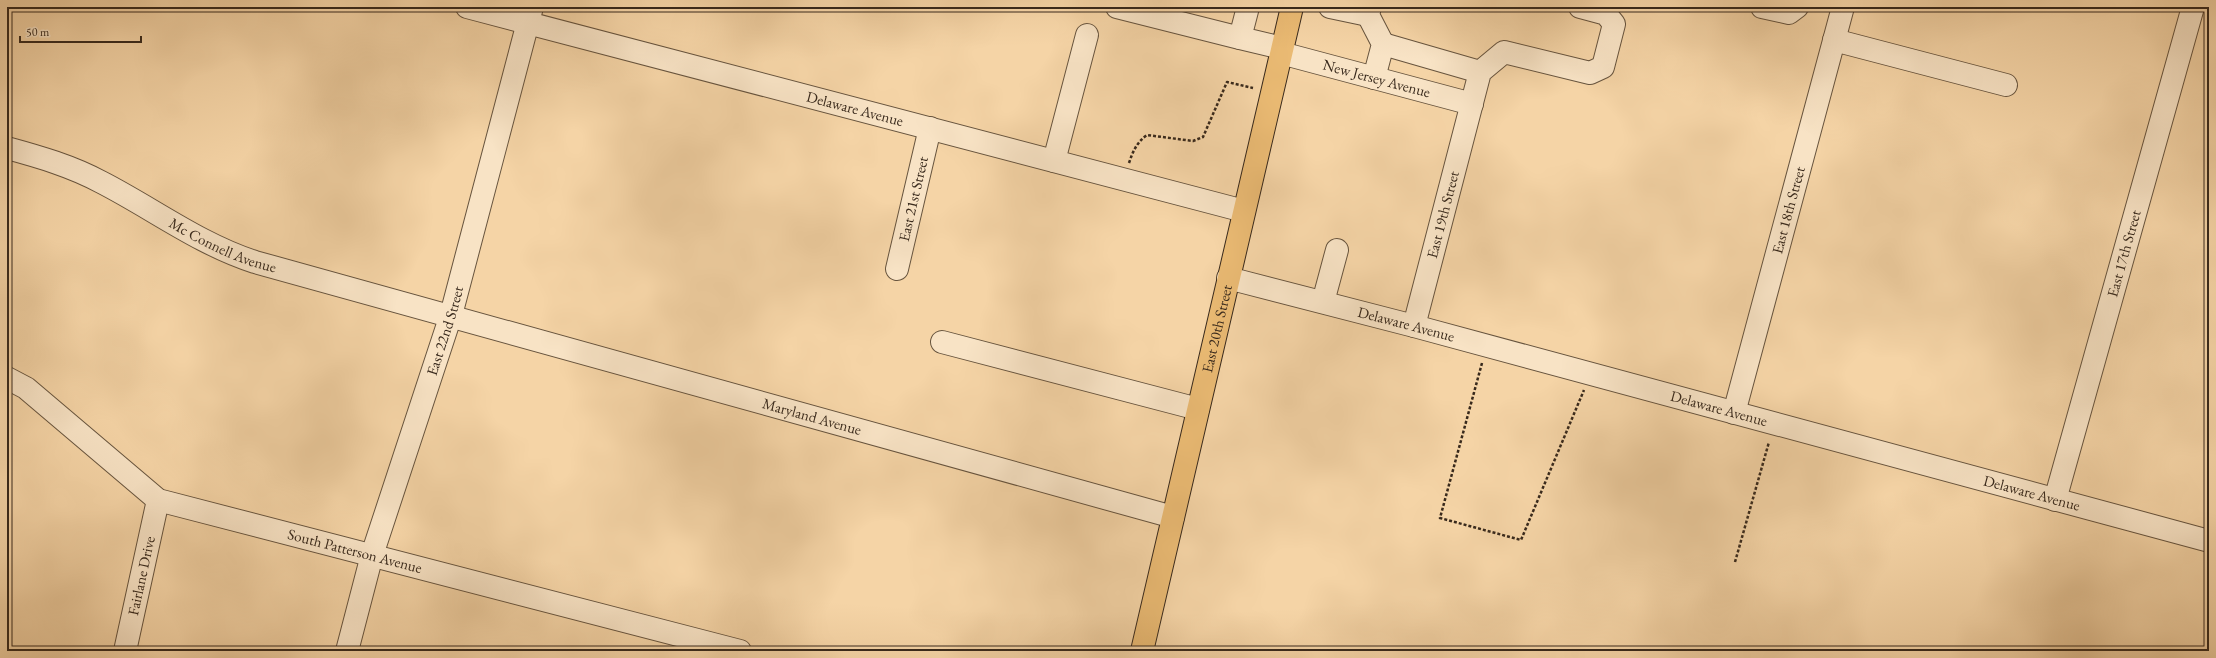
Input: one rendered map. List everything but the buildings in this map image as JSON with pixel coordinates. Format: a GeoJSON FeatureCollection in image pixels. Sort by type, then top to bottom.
{"type":"FeatureCollection","features":[{"type":"Feature","properties":{"kind":"main road","name":"East 20th Street"},"geometry":{"type":"LineString","coordinates":[[1142,651],[1292,7]]}},
{"type":"Feature","properties":{"kind":"street","name":"Delaware Avenue"},"geometry":{"type":"LineString","coordinates":[[467,7],[530,15],[930,128],[1244,210]]}},
{"type":"Feature","properties":{"kind":"street","name":"New Jersey Avenue"},"geometry":{"type":"LineString","coordinates":[[1117,7],[1240,38],[1374,78],[1472,104]]}},
{"type":"Feature","properties":{"kind":"street"},"geometry":{"type":"LineString","coordinates":[[1240,38],[1248,7]]}},
{"type":"Feature","properties":{"kind":"street"},"geometry":{"type":"LineString","coordinates":[[1330,7],[1369,11],[1383,44],[1374,78]]}},
{"type":"Feature","properties":{"kind":"street"},"geometry":{"type":"LineString","coordinates":[[1383,44],[1480,72],[1504,52],[1590,73],[1603,67],[1614,24],[1606,14],[1580,7]]}},
{"type":"Feature","properties":{"kind":"street"},"geometry":{"type":"LineString","coordinates":[[1762,7],[1790,13],[1797,7]]}},
{"type":"Feature","properties":{"kind":"street","name":"East 18th Street"},"geometry":{"type":"LineString","coordinates":[[1734,413],[1843,7]]}},
{"type":"Feature","properties":{"kind":"street","name":"East 17th Street"},"geometry":{"type":"LineString","coordinates":[[2055,500],[2193,7]]}},
{"type":"Feature","properties":{"kind":"street","name":"East 22nd Street"},"geometry":{"type":"LineString","coordinates":[[347,651],[372,555],[451,315],[530,15]]}},
{"type":"Feature","properties":{"kind":"street"},"geometry":{"type":"LineString","coordinates":[[1054,161],[1087,36]]}},
{"type":"Feature","properties":{"kind":"street"},"geometry":{"type":"LineString","coordinates":[[1834,40],[2006,85]]}},
{"type":"Feature","properties":{"kind":"street","name":"East 19th Street"},"geometry":{"type":"LineString","coordinates":[[1414,326],[1480,72]]}},
{"type":"Feature","properties":{"kind":"street","name":"East 21st Street"},"geometry":{"type":"LineString","coordinates":[[897,269],[930,128]]}},
{"type":"Feature","properties":{"kind":"street","name":"Mc Connell Avenue"},"geometry":{"type":"LineString","coordinates":[[7,148],[76,169],[102,182],[193,234],[241,258],[451,315]]}},
{"type":"Feature","properties":{"kind":"street"},"geometry":{"type":"LineString","coordinates":[[1323,302],[1337,250]]}},
{"type":"Feature","properties":{"kind":"street","name":"Delaware Avenue"},"geometry":{"type":"LineString","coordinates":[[1228,278],[1414,326],[2209,541]]}},
{"type":"Feature","properties":{"kind":"street","name":"Maryland Avenue"},"geometry":{"type":"LineString","coordinates":[[451,315],[1173,517]]}},
{"type":"Feature","properties":{"kind":"street"},"geometry":{"type":"LineString","coordinates":[[942,342],[1198,409]]}},
{"type":"Feature","properties":{"kind":"street","name":"South Patterson Avenue"},"geometry":{"type":"LineString","coordinates":[[7,378],[26,388],[158,500],[740,651]]}},
{"type":"Feature","properties":{"kind":"street","name":"Fairlane Drive"},"geometry":{"type":"LineString","coordinates":[[125,651],[158,500]]}},
{"type":"Feature","properties":{"kind":"path"},"geometry":{"type":"LineString","coordinates":[[1125,179],[1132,152],[1140,140],[1147,135],[1193,140],[1203,137],[1226,82],[1272,92]]}},
{"type":"Feature","properties":{"kind":"path"},"geometry":{"type":"LineString","coordinates":[[1487,346],[1440,518],[1521,540],[1591,374]]}},
{"type":"Feature","properties":{"kind":"path"},"geometry":{"type":"LineString","coordinates":[[1735,562],[1774,424]]}}]}
